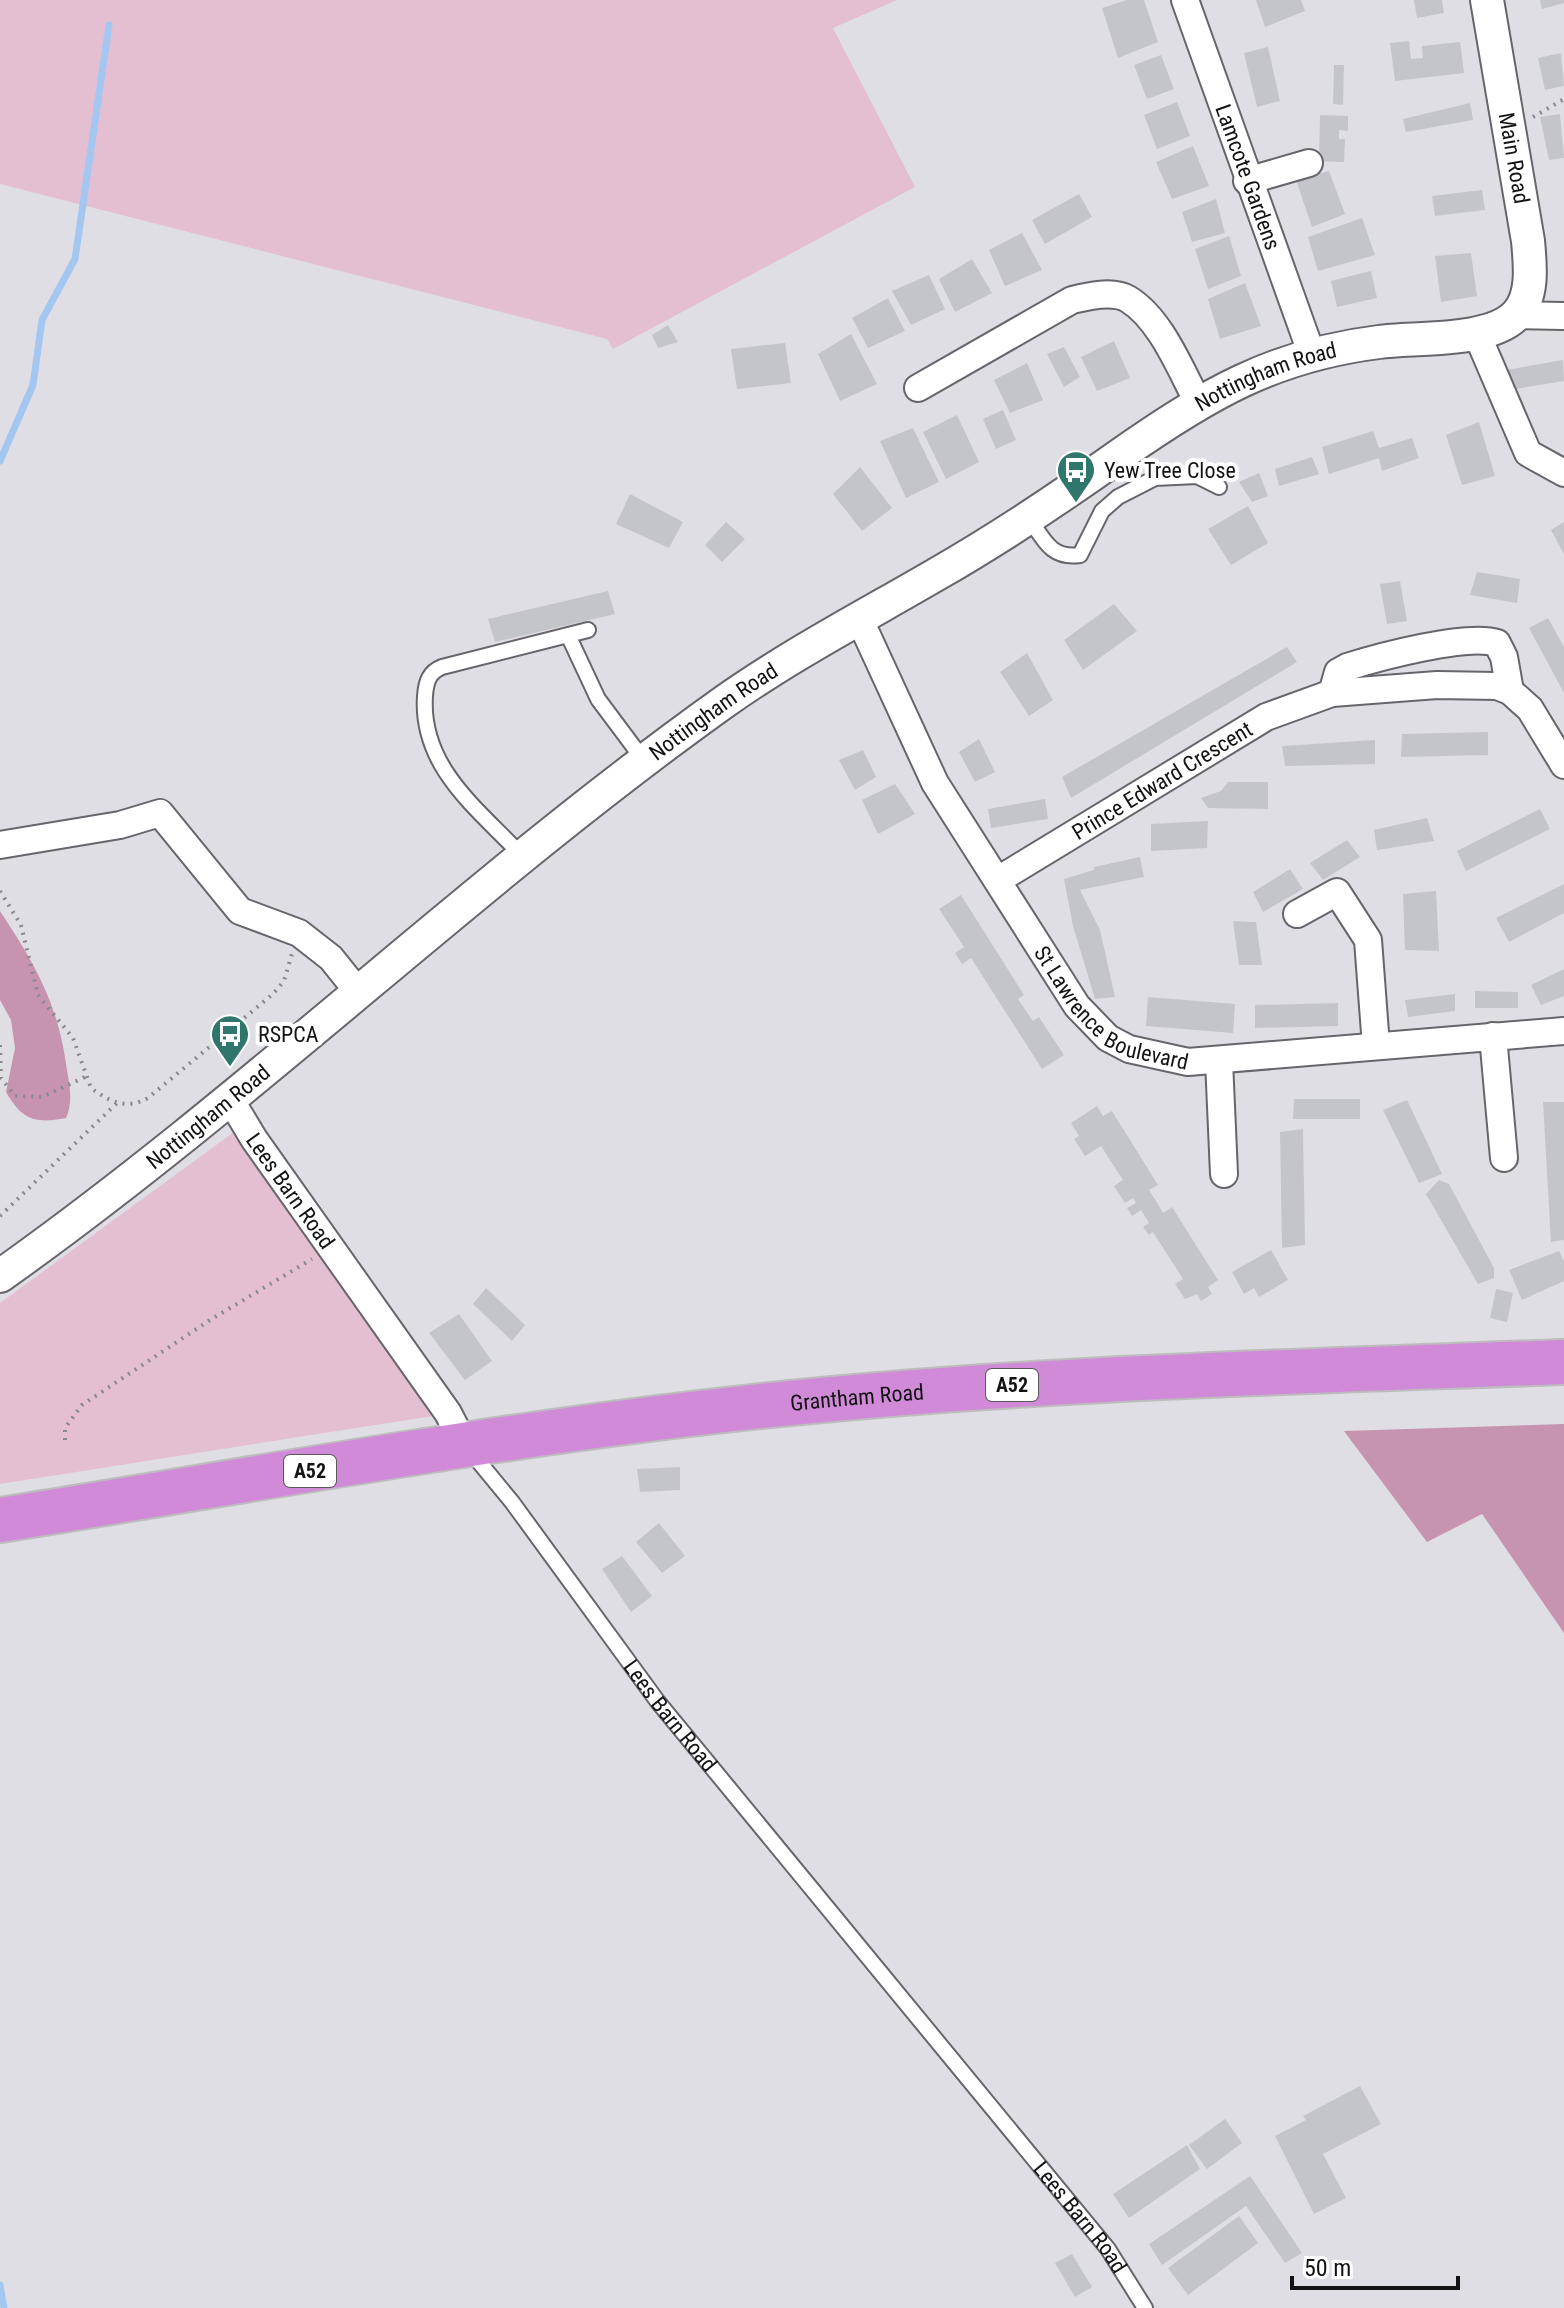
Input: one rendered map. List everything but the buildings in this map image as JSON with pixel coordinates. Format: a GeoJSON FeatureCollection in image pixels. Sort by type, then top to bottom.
{"type":"FeatureCollection","features":[{"type":"Feature","properties":{"kind":"highway","name":"Grantham Road"},"geometry":{"type":"LineString","coordinates":[[0,1520],[464,1444],[743,1408],[1050,1381],[1564,1362]]}},
{"type":"Feature","properties":{"kind":"highway","name":"Grantham Road"},"geometry":{"type":"LineString","coordinates":[[0,1549],[156,1495]]}},
{"type":"Feature","properties":{"kind":"street","name":"Lamcote Gardens"},"geometry":{"type":"LineString","coordinates":[[1185,0],[1247,181],[1312,355]]}},
{"type":"Feature","properties":{"kind":"street","name":"Main Road"},"geometry":{"type":"LineString","coordinates":[[1487,0],[1531,273],[1516,315]]}},
{"type":"Feature","properties":{"kind":"street"},"geometry":{"type":"LineString","coordinates":[[1247,181],[1309,163]]}},
{"type":"Feature","properties":{"kind":"street"},"geometry":{"type":"LineString","coordinates":[[918,388],[950,384],[1072,300],[1099,294],[1126,297],[1155,328],[1198,402]]}},
{"type":"Feature","properties":{"kind":"street"},"geometry":{"type":"LineString","coordinates":[[1516,315],[1564,316]]}},
{"type":"Feature","properties":{"kind":"street","name":"Nottingham Road"},"geometry":{"type":"LineString","coordinates":[[0,1276],[103,1203],[525,858],[646,762],[766,673],[1029,518],[1229,384],[1312,355],[1379,342],[1476,332],[1516,315]]}},
{"type":"Feature","properties":{"kind":"street"},"geometry":{"type":"LineString","coordinates":[[1476,332],[1528,453],[1564,473]]}},
{"type":"Feature","properties":{"kind":"street","name":"St Lawrence Boulevard"},"geometry":{"type":"LineString","coordinates":[[859,618],[935,783],[1077,1006],[1108,1038],[1148,1055],[1188,1062],[1564,1031]]}},
{"type":"Feature","properties":{"kind":"street"},"geometry":{"type":"LineString","coordinates":[[1332,693],[1338,672],[1347,667],[1423,649],[1485,639],[1497,643],[1504,657],[1510,691],[1543,726],[1564,765]]}},
{"type":"Feature","properties":{"kind":"street","name":"Prince Edward Crescent"},"geometry":{"type":"LineString","coordinates":[[998,880],[1266,717],[1332,693],[1477,683],[1510,691]]}},
{"type":"Feature","properties":{"kind":"street"},"geometry":{"type":"LineString","coordinates":[[0,845],[120,825],[160,813],[240,911],[299,933],[331,958],[359,993]]}},
{"type":"Feature","properties":{"kind":"street"},"geometry":{"type":"LineString","coordinates":[[1297,914],[1337,892],[1368,940],[1376,1046]]}},
{"type":"Feature","properties":{"kind":"street"},"geometry":{"type":"LineString","coordinates":[[1493,1036],[1504,1158]]}},
{"type":"Feature","properties":{"kind":"street"},"geometry":{"type":"LineString","coordinates":[[1219,1061],[1224,1174]]}},
{"type":"Feature","properties":{"kind":"street","name":"Lees Barn Road"},"geometry":{"type":"LineString","coordinates":[[230,1099],[254,1139],[448,1413],[464,1444]]}},
{"type":"Feature","properties":{"kind":"lane"},"geometry":{"type":"LineString","coordinates":[[1029,518],[1051,551],[1064,557],[1080,555],[1102,511],[1118,497],[1155,478],[1197,476],[1219,487]]}},
{"type":"Feature","properties":{"kind":"lane"},"geometry":{"type":"LineString","coordinates":[[525,858],[474,810],[439,759],[426,717],[427,682],[430,675],[442,667],[588,630]]}},
{"type":"Feature","properties":{"kind":"lane"},"geometry":{"type":"LineString","coordinates":[[569,637],[598,699],[646,762]]}},
{"type":"Feature","properties":{"kind":"lane","name":"Lees Barn Road"},"geometry":{"type":"LineString","coordinates":[[464,1444],[512,1502],[658,1702],[1108,2249],[1145,2308]]}},
{"type":"Feature","properties":{"kind":"path"},"geometry":{"type":"LineString","coordinates":[[1510,129],[1564,99]]}},
{"type":"Feature","properties":{"kind":"path"},"geometry":{"type":"LineString","coordinates":[[0,891],[21,925],[38,995],[73,1038],[91,1088],[117,1103],[134,1106],[148,1098],[273,994],[284,981],[299,933]]}},
{"type":"Feature","properties":{"kind":"path"},"geometry":{"type":"LineString","coordinates":[[0,1045],[1,1078],[15,1096],[42,1097],[85,1077]]}},
{"type":"Feature","properties":{"kind":"path"},"geometry":{"type":"LineString","coordinates":[[0,1216],[117,1103]]}},
{"type":"Feature","properties":{"kind":"path"},"geometry":{"type":"LineString","coordinates":[[65,1440],[65,1428],[82,1405],[210,1320],[331,1248]]}},
{"type":"Feature","properties":{"kind":"shaded area"},"geometry":{"type":"Polygon","coordinates":[[[0,0],[897,0],[833,28],[915,187],[613,349],[607,339],[0,184],[0,0]]]}},
{"type":"Feature","properties":{"kind":"shaded area"},"geometry":{"type":"Polygon","coordinates":[[[0,911],[35,968],[58,1025],[70,1088],[66,1118],[30,1118],[18,1109],[6,1092],[15,1048],[11,1020],[0,1000],[0,911]]]}},
{"type":"Feature","properties":{"kind":"shaded area"},"geometry":{"type":"Polygon","coordinates":[[[234,1132],[426,1392],[433,1416],[0,1484],[0,1303],[234,1132]]]}},
{"type":"Feature","properties":{"kind":"shaded area"},"geometry":{"type":"Polygon","coordinates":[[[1564,1424],[1564,1633],[1482,1514],[1427,1542],[1344,1431],[1564,1424]]]}},
{"type":"Feature","properties":{"kind":"waterway"},"geometry":{"type":"LineString","coordinates":[[0,461],[33,385],[42,320],[75,259],[109,25]]}},
{"type":"Feature","properties":{"kind":"waterway"},"geometry":{"type":"LineString","coordinates":[[0,2285],[4,2308]]}},
{"type":"Feature","properties":{"kind":"place","name":"Yew Tree Close"},"geometry":{"type":"Point","coordinates":[1076,504]}},
{"type":"Feature","properties":{"kind":"place","name":"RSPCA"},"geometry":{"type":"Point","coordinates":[230,1068]}}]}
